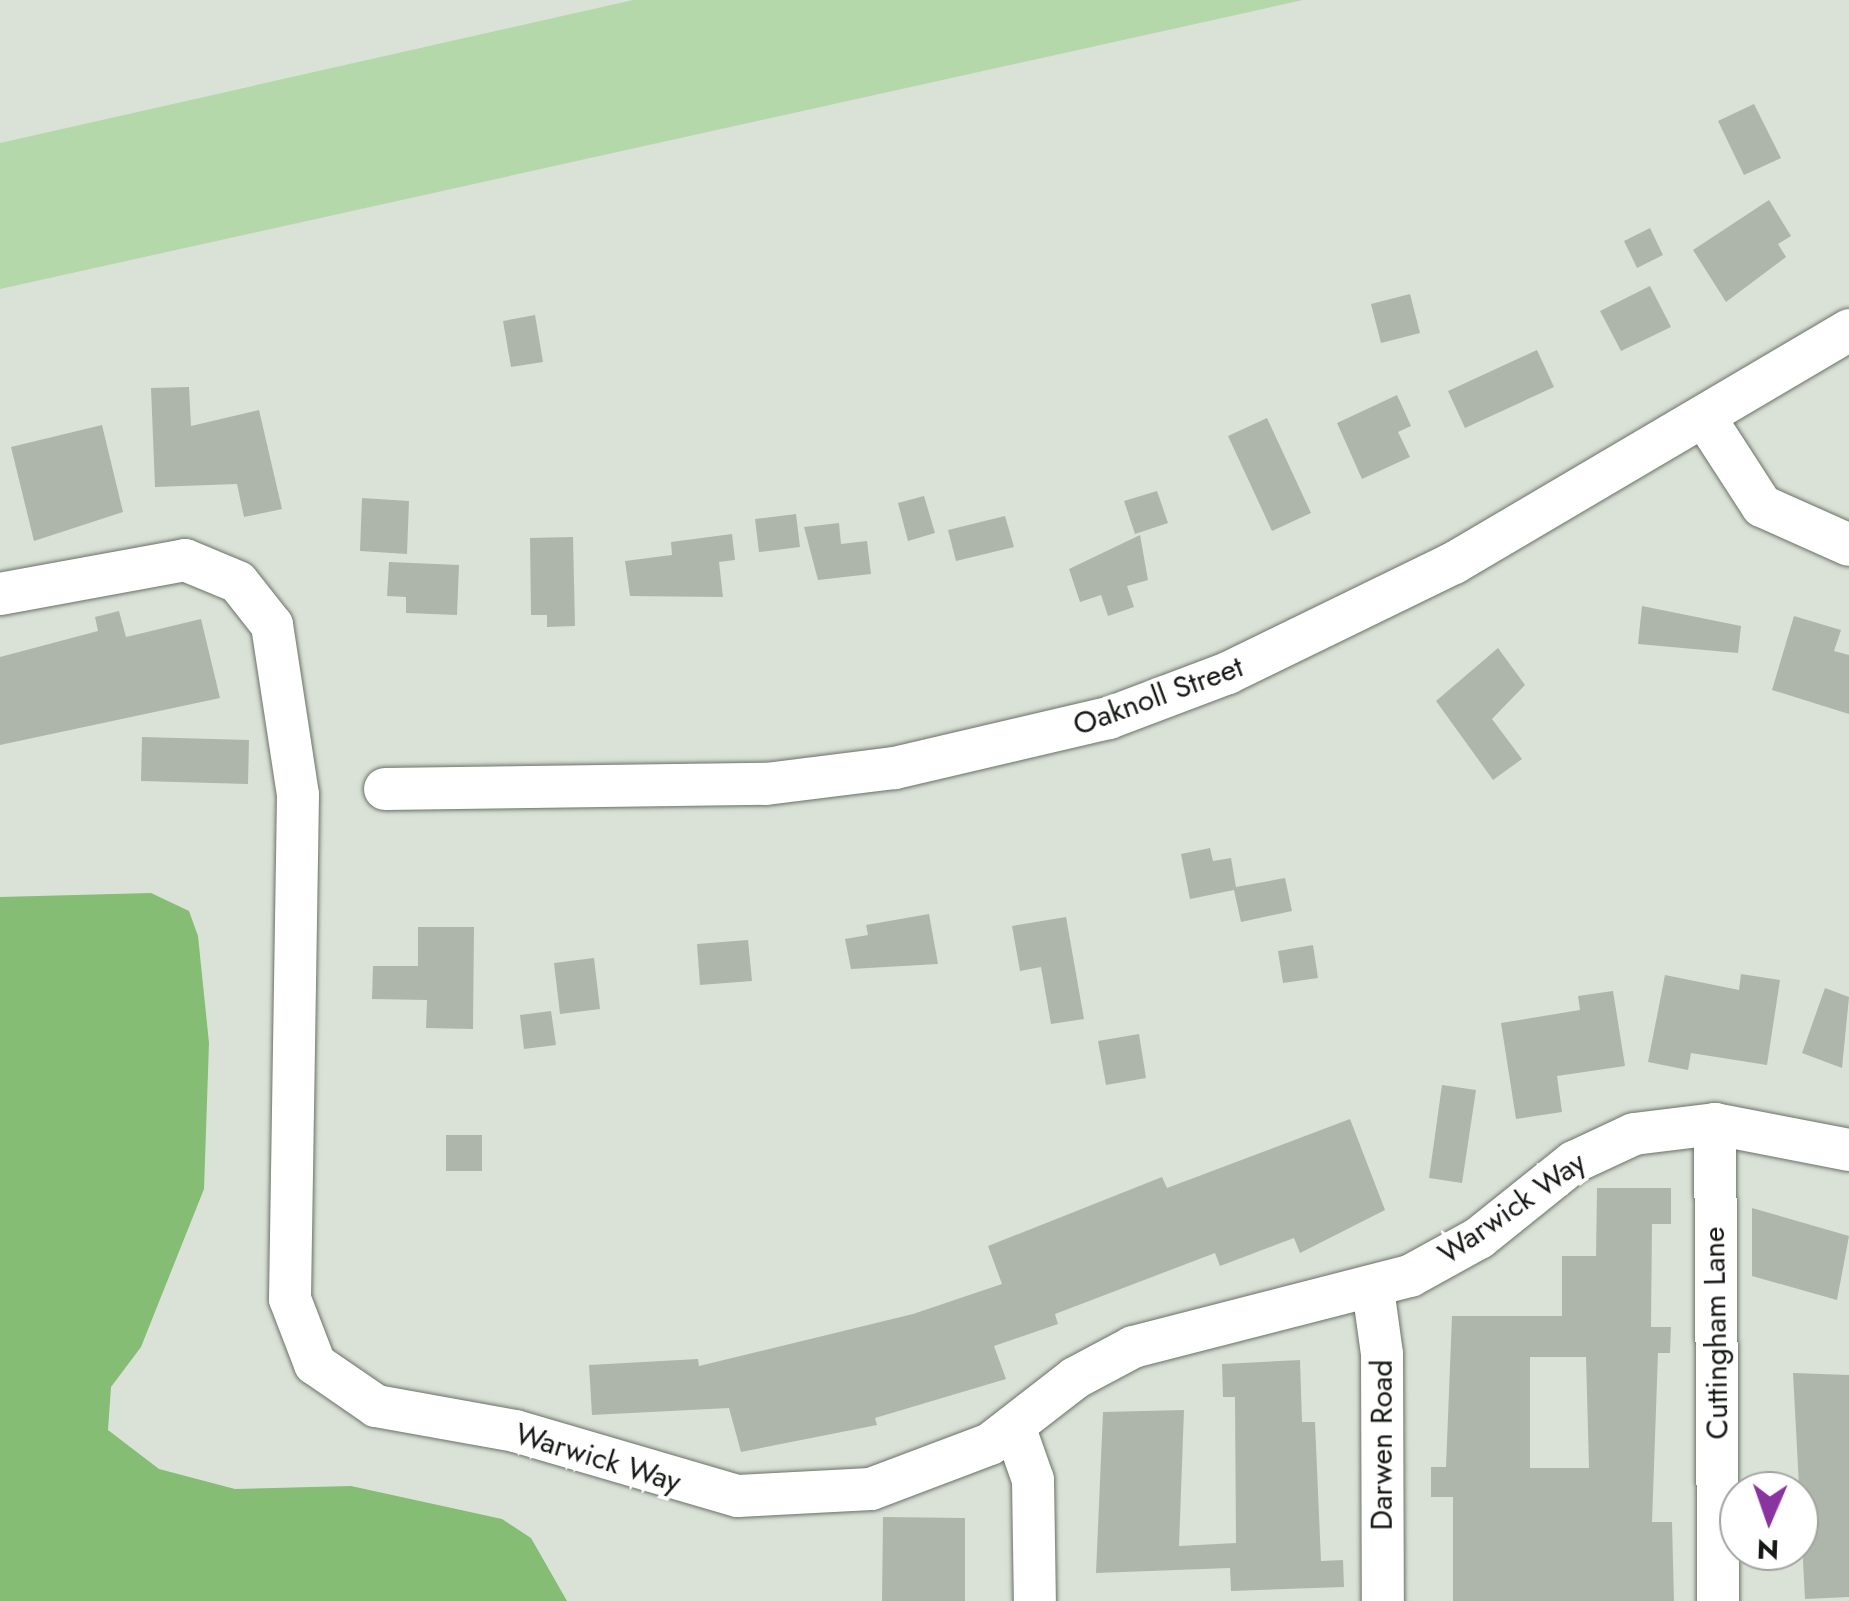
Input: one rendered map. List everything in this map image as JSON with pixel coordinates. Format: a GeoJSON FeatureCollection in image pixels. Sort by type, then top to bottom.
{"type":"FeatureCollection","features":[{"type":"Feature","properties":{"kind":"street","name":"Oaknoll Street"},"geometry":{"type":"LineString","coordinates":[[384,789],[766,784],[1051,735],[1164,700],[1376,604],[1705,418],[1849,330]]}},
{"type":"Feature","properties":{"kind":"street"},"geometry":{"type":"LineString","coordinates":[[1705,418],[1762,506],[1849,545]]}},
{"type":"Feature","properties":{"kind":"street","name":"Warwick Way"},"geometry":{"type":"LineString","coordinates":[[0,594],[185,560],[238,582],[272,625],[298,795],[290,1299],[304,1349],[328,1378],[376,1406],[515,1431],[738,1496],[871,1490],[954,1462],[1014,1426],[1075,1378],[1149,1341],[1373,1289],[1479,1238],[1602,1146],[1668,1125],[1714,1124],[1849,1150]]}},
{"type":"Feature","properties":{"kind":"street","name":"Cuttingham Lane"},"geometry":{"type":"LineString","coordinates":[[1714,1124],[1718,1601]]}},
{"type":"Feature","properties":{"kind":"street","name":"Darwen Road"},"geometry":{"type":"LineString","coordinates":[[1373,1289],[1382,1354],[1383,1601]]}},
{"type":"Feature","properties":{"kind":"street"},"geometry":{"type":"LineString","coordinates":[[1014,1426],[1033,1480],[1036,1601]]}},
{"type":"Feature","properties":{"kind":"shaded area"},"geometry":{"type":"Polygon","coordinates":[[[633,0],[1303,0],[0,289],[0,143],[633,0]]]}},
{"type":"Feature","properties":{"kind":"shaded area"},"geometry":{"type":"Polygon","coordinates":[[[151,893],[189,911],[198,936],[209,1043],[204,1189],[141,1347],[111,1387],[108,1430],[159,1469],[235,1489],[351,1486],[502,1519],[531,1538],[567,1601],[0,1601],[0,897],[151,893]]]}},
{"type":"Feature","properties":{"kind":"building"},"geometry":{"type":"Polygon","coordinates":[[[1754,104],[1781,158],[1744,175],[1718,121],[1754,104]]]}},
{"type":"Feature","properties":{"kind":"building"},"geometry":{"type":"Polygon","coordinates":[[[1769,200],[1791,236],[1778,244],[1786,257],[1726,302],[1693,250],[1769,200]]]}},
{"type":"Feature","properties":{"kind":"building"},"geometry":{"type":"Polygon","coordinates":[[[1650,228],[1663,255],[1637,268],[1624,241],[1650,228]]]}},
{"type":"Feature","properties":{"kind":"building"},"geometry":{"type":"Polygon","coordinates":[[[1650,286],[1671,327],[1621,351],[1600,311],[1650,286]]]}},
{"type":"Feature","properties":{"kind":"building"},"geometry":{"type":"Polygon","coordinates":[[[1410,294],[1420,333],[1381,343],[1371,304],[1410,294]]]}},
{"type":"Feature","properties":{"kind":"building"},"geometry":{"type":"Polygon","coordinates":[[[535,315],[543,362],[511,367],[503,321],[535,315]]]}},
{"type":"Feature","properties":{"kind":"building"},"geometry":{"type":"Polygon","coordinates":[[[1537,350],[1554,387],[1465,428],[1448,391],[1537,350]]]}},
{"type":"Feature","properties":{"kind":"building"},"geometry":{"type":"Polygon","coordinates":[[[189,387],[191,426],[259,410],[282,509],[244,517],[237,484],[155,487],[151,388],[189,387]]]}},
{"type":"Feature","properties":{"kind":"building"},"geometry":{"type":"Polygon","coordinates":[[[1397,395],[1411,426],[1398,432],[1410,457],[1362,479],[1337,423],[1397,395]]]}},
{"type":"Feature","properties":{"kind":"building"},"geometry":{"type":"Polygon","coordinates":[[[1267,418],[1311,513],[1272,531],[1228,436],[1267,418]]]}},
{"type":"Feature","properties":{"kind":"building"},"geometry":{"type":"Polygon","coordinates":[[[102,425],[123,512],[34,541],[11,447],[102,425]]]}},
{"type":"Feature","properties":{"kind":"building"},"geometry":{"type":"Polygon","coordinates":[[[1157,491],[1168,523],[1135,534],[1124,501],[1157,491]]]}},
{"type":"Feature","properties":{"kind":"building"},"geometry":{"type":"Polygon","coordinates":[[[924,496],[935,533],[908,541],[898,503],[924,496]]]}},
{"type":"Feature","properties":{"kind":"building"},"geometry":{"type":"Polygon","coordinates":[[[362,498],[409,501],[407,554],[360,551],[362,498]]]}},
{"type":"Feature","properties":{"kind":"building"},"geometry":{"type":"Polygon","coordinates":[[[796,514],[800,547],[759,552],[755,519],[796,514]]]}},
{"type":"Feature","properties":{"kind":"building"},"geometry":{"type":"Polygon","coordinates":[[[1005,516],[1014,547],[956,561],[948,530],[1005,516]]]}},
{"type":"Feature","properties":{"kind":"building"},"geometry":{"type":"Polygon","coordinates":[[[839,523],[841,544],[867,541],[871,574],[818,580],[804,527],[839,523]]]}},
{"type":"Feature","properties":{"kind":"building"},"geometry":{"type":"Polygon","coordinates":[[[732,534],[735,560],[719,562],[723,597],[630,596],[625,561],[672,555],[671,542],[732,534]]]}},
{"type":"Feature","properties":{"kind":"building"},"geometry":{"type":"Polygon","coordinates":[[[1140,535],[1148,580],[1127,586],[1134,607],[1108,616],[1101,595],[1080,602],[1069,569],[1140,535]]]}},
{"type":"Feature","properties":{"kind":"building"},"geometry":{"type":"Polygon","coordinates":[[[573,537],[575,626],[547,627],[547,615],[531,615],[530,538],[573,537]]]}},
{"type":"Feature","properties":{"kind":"building"},"geometry":{"type":"Polygon","coordinates":[[[389,562],[459,565],[457,615],[406,613],[406,597],[387,596],[389,562]]]}},
{"type":"Feature","properties":{"kind":"building"},"geometry":{"type":"Polygon","coordinates":[[[1642,606],[1741,626],[1738,653],[1638,644],[1642,606]]]}},
{"type":"Feature","properties":{"kind":"building"},"geometry":{"type":"Polygon","coordinates":[[[119,611],[126,637],[201,619],[220,698],[0,745],[0,657],[98,631],[95,617],[119,611]]]}},
{"type":"Feature","properties":{"kind":"building"},"geometry":{"type":"Polygon","coordinates":[[[1794,616],[1841,630],[1834,651],[1849,655],[1849,714],[1772,690],[1794,616]]]}},
{"type":"Feature","properties":{"kind":"building"},"geometry":{"type":"Polygon","coordinates":[[[1498,648],[1525,685],[1492,719],[1522,759],[1493,780],[1436,701],[1498,648]]]}},
{"type":"Feature","properties":{"kind":"building"},"geometry":{"type":"Polygon","coordinates":[[[142,737],[249,740],[248,784],[141,781],[142,737]]]}},
{"type":"Feature","properties":{"kind":"building"},"geometry":{"type":"Polygon","coordinates":[[[1210,848],[1213,861],[1231,858],[1236,887],[1285,878],[1292,911],[1241,922],[1234,890],[1190,899],[1181,854],[1210,848]]]}},
{"type":"Feature","properties":{"kind":"building"},"geometry":{"type":"Polygon","coordinates":[[[929,914],[938,964],[851,969],[845,939],[868,935],[866,925],[929,914]]]}},
{"type":"Feature","properties":{"kind":"building"},"geometry":{"type":"Polygon","coordinates":[[[1066,917],[1084,1019],[1051,1024],[1041,967],[1020,971],[1012,926],[1066,917]]]}},
{"type":"Feature","properties":{"kind":"building"},"geometry":{"type":"Polygon","coordinates":[[[418,927],[474,927],[473,1029],[426,1028],[427,1000],[372,999],[373,966],[418,966],[418,927]]]}},
{"type":"Feature","properties":{"kind":"building"},"geometry":{"type":"Polygon","coordinates":[[[748,940],[752,981],[700,985],[697,944],[748,940]]]}},
{"type":"Feature","properties":{"kind":"building"},"geometry":{"type":"Polygon","coordinates":[[[1313,945],[1318,978],[1283,983],[1278,951],[1313,945]]]}},
{"type":"Feature","properties":{"kind":"building"},"geometry":{"type":"Polygon","coordinates":[[[594,958],[600,1009],[560,1014],[554,963],[594,958]]]}},
{"type":"Feature","properties":{"kind":"building"},"geometry":{"type":"Polygon","coordinates":[[[1741,974],[1780,980],[1767,1065],[1691,1053],[1688,1070],[1648,1062],[1665,975],[1739,990],[1741,974]]]}},
{"type":"Feature","properties":{"kind":"building"},"geometry":{"type":"Polygon","coordinates":[[[1825,988],[1849,997],[1842,1068],[1802,1053],[1825,988]]]}},
{"type":"Feature","properties":{"kind":"building"},"geometry":{"type":"Polygon","coordinates":[[[1613,991],[1625,1066],[1557,1076],[1562,1112],[1516,1119],[1501,1023],[1580,1010],[1578,996],[1613,991]]]}},
{"type":"Feature","properties":{"kind":"building"},"geometry":{"type":"Polygon","coordinates":[[[551,1011],[556,1045],[524,1049],[520,1015],[551,1011]]]}},
{"type":"Feature","properties":{"kind":"building"},"geometry":{"type":"Polygon","coordinates":[[[1139,1034],[1146,1078],[1106,1085],[1098,1041],[1139,1034]]]}},
{"type":"Feature","properties":{"kind":"building"},"geometry":{"type":"Polygon","coordinates":[[[1442,1085],[1476,1090],[1462,1183],[1429,1178],[1442,1085]]]}},
{"type":"Feature","properties":{"kind":"building"},"geometry":{"type":"Polygon","coordinates":[[[1350,1119],[1385,1210],[1300,1253],[1294,1238],[1220,1266],[1215,1253],[1055,1314],[1058,1324],[994,1346],[1006,1379],[875,1418],[877,1425],[741,1452],[729,1408],[592,1415],[589,1365],[698,1359],[699,1366],[913,1314],[1002,1284],[988,1246],[1162,1177],[1167,1188],[1350,1119]]]}},
{"type":"Feature","properties":{"kind":"building"},"geometry":{"type":"Polygon","coordinates":[[[446,1135],[482,1135],[482,1171],[446,1171],[446,1135]]]}},
{"type":"Feature","properties":{"kind":"building"},"geometry":{"type":"Polygon","coordinates":[[[1597,1188],[1671,1188],[1671,1224],[1652,1224],[1651,1327],[1671,1327],[1670,1353],[1658,1353],[1652,1522],[1672,1522],[1674,1601],[1453,1601],[1453,1497],[1431,1497],[1431,1467],[1446,1467],[1452,1316],[1562,1316],[1562,1256],[1596,1256],[1597,1188]],[[1530,1357],[1530,1468],[1589,1468],[1586,1357],[1530,1357]]]}},
{"type":"Feature","properties":{"kind":"building"},"geometry":{"type":"Polygon","coordinates":[[[1752,1208],[1849,1236],[1837,1300],[1752,1276],[1752,1208]]]}},
{"type":"Feature","properties":{"kind":"building"},"geometry":{"type":"Polygon","coordinates":[[[1300,1360],[1302,1422],[1315,1422],[1321,1561],[1343,1560],[1344,1587],[1231,1591],[1230,1568],[1096,1573],[1103,1412],[1184,1410],[1179,1546],[1236,1543],[1235,1397],[1223,1397],[1222,1364],[1300,1360]]]}},
{"type":"Feature","properties":{"kind":"building"},"geometry":{"type":"Polygon","coordinates":[[[1793,1373],[1849,1375],[1849,1597],[1805,1599],[1804,1571],[1819,1571],[1819,1471],[1798,1471],[1793,1373]]]}},
{"type":"Feature","properties":{"kind":"building"},"geometry":{"type":"Polygon","coordinates":[[[883,1517],[965,1518],[965,1601],[882,1601],[883,1517]]]}}]}
